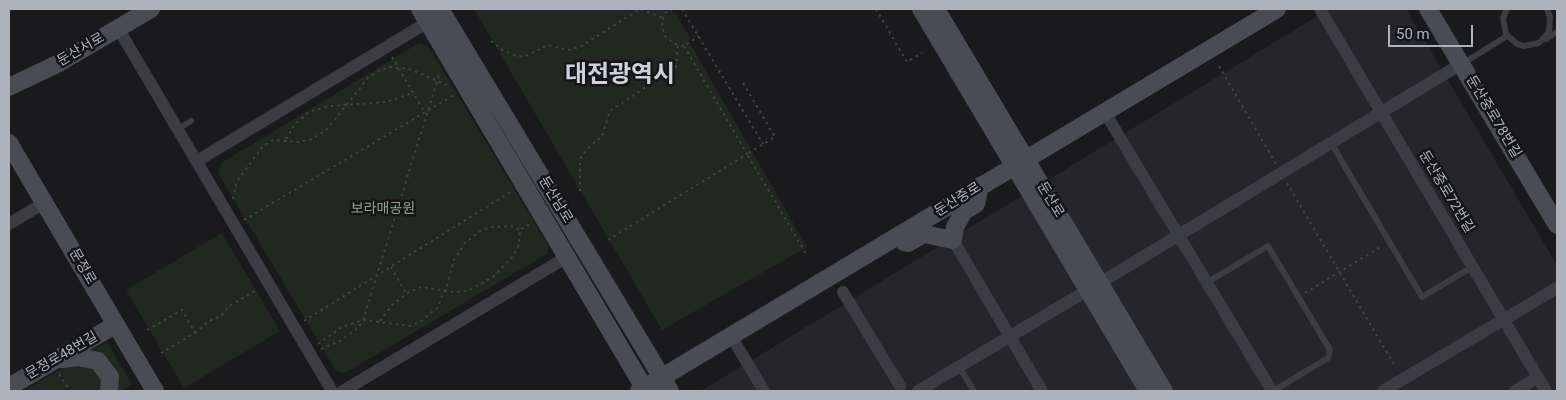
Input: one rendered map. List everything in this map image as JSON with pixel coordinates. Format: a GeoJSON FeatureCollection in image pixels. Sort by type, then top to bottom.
{"type":"FeatureCollection","features":[{"type":"Feature","properties":{"kind":"main road","name":"둔산서로"},"geometry":{"type":"LineString","coordinates":[[9,87],[57,64],[151,9]]}},
{"type":"Feature","properties":{"kind":"main road","name":"둔산로"},"geometry":{"type":"LineString","coordinates":[[920,9],[1019,162],[1094,287],[1164,391]]}},
{"type":"Feature","properties":{"kind":"main road","name":"둔산로"},"geometry":{"type":"LineString","coordinates":[[936,9],[1019,162]]}},
{"type":"Feature","properties":{"kind":"main road","name":"둔산중로"},"geometry":{"type":"LineString","coordinates":[[643,390],[666,384],[731,336],[1019,162],[1278,9]]}},
{"type":"Feature","properties":{"kind":"main road","name":"둔산중로78번길"},"geometry":{"type":"LineString","coordinates":[[1428,9],[1557,225]]}},
{"type":"Feature","properties":{"kind":"main road","name":"둔산남로"},"geometry":{"type":"LineString","coordinates":[[429,13],[643,390]]}},
{"type":"Feature","properties":{"kind":"main road","name":"둔산남로"},"geometry":{"type":"LineString","coordinates":[[429,13],[666,384]]}},
{"type":"Feature","properties":{"kind":"main road","name":"문정로"},"geometry":{"type":"LineString","coordinates":[[9,143],[151,390]]}},
{"type":"Feature","properties":{"kind":"main road"},"geometry":{"type":"LineString","coordinates":[[892,240],[908,243],[924,234],[953,240],[955,227],[964,211],[976,204],[980,186]]}},
{"type":"Feature","properties":{"kind":"main road","name":"둔산로"},"geometry":{"type":"LineString","coordinates":[[1094,287],[1148,391]]}},
{"type":"Feature","properties":{"kind":"main road","name":"문정로48번길"},"geometry":{"type":"LineString","coordinates":[[9,387],[55,367],[115,325]]}},
{"type":"Feature","properties":{"kind":"main road"},"geometry":{"type":"LineString","coordinates":[[55,367],[78,357],[98,361],[110,377],[110,391]]}},
{"type":"Feature","properties":{"kind":"street","name":"둔산중로72번길"},"geometry":{"type":"LineString","coordinates":[[1320,9],[1546,391]]}},
{"type":"Feature","properties":{"kind":"street"},"geometry":{"type":"LineString","coordinates":[[196,161],[429,13]]}},
{"type":"Feature","properties":{"kind":"street"},"geometry":{"type":"LineString","coordinates":[[118,28],[332,391]]}},
{"type":"Feature","properties":{"kind":"street"},"geometry":{"type":"LineString","coordinates":[[918,391],[1094,287],[1461,64]]}},
{"type":"Feature","properties":{"kind":"street"},"geometry":{"type":"LineString","coordinates":[[1104,112],[1273,391]]}},
{"type":"Feature","properties":{"kind":"street"},"geometry":{"type":"LineString","coordinates":[[9,224],[44,203]]}},
{"type":"Feature","properties":{"kind":"street"},"geometry":{"type":"LineString","coordinates":[[953,240],[1042,391]]}},
{"type":"Feature","properties":{"kind":"street"},"geometry":{"type":"LineString","coordinates":[[343,391],[567,257]]}},
{"type":"Feature","properties":{"kind":"street"},"geometry":{"type":"LineString","coordinates":[[1383,391],[1557,288]]}},
{"type":"Feature","properties":{"kind":"street"},"geometry":{"type":"LineString","coordinates":[[843,292],[900,386]]}},
{"type":"Feature","properties":{"kind":"street"},"geometry":{"type":"LineString","coordinates":[[731,336],[764,391]]}},
{"type":"Feature","properties":{"kind":"street"},"geometry":{"type":"LineString","coordinates":[[1515,391],[1538,377]]}},
{"type":"Feature","properties":{"kind":"lane"},"geometry":{"type":"LineString","coordinates":[[1507,9],[1503,18],[1503,26],[1507,36],[1517,44],[1524,46],[1539,43],[1557,32]]}},
{"type":"Feature","properties":{"kind":"lane"},"geometry":{"type":"LineString","coordinates":[[1539,43],[1545,38],[1551,24],[1547,9]]}},
{"type":"Feature","properties":{"kind":"lane"},"geometry":{"type":"LineString","coordinates":[[1461,64],[1507,36]]}},
{"type":"Feature","properties":{"kind":"lane"},"geometry":{"type":"LineString","coordinates":[[178,129],[191,121]]}},
{"type":"Feature","properties":{"kind":"lane"},"geometry":{"type":"LineString","coordinates":[[1331,143],[1422,297],[1472,266]]}},
{"type":"Feature","properties":{"kind":"lane"},"geometry":{"type":"LineString","coordinates":[[1206,283],[1268,246],[1330,350],[1328,358],[1273,391]]}},
{"type":"Feature","properties":{"kind":"lane"},"geometry":{"type":"LineString","coordinates":[[959,367],[974,391]]}},
{"type":"Feature","properties":{"kind":"path"},"geometry":{"type":"LineString","coordinates":[[491,41],[516,56],[525,56],[548,45],[568,50],[580,47],[640,9],[664,18]]}},
{"type":"Feature","properties":{"kind":"path"},"geometry":{"type":"LineString","coordinates":[[662,9],[665,14]]}},
{"type":"Feature","properties":{"kind":"path"},"geometry":{"type":"LineString","coordinates":[[673,9],[665,14],[664,35],[674,44],[684,46],[699,36]]}},
{"type":"Feature","properties":{"kind":"path"},"geometry":{"type":"LineString","coordinates":[[682,9],[764,144]]}},
{"type":"Feature","properties":{"kind":"path"},"geometry":{"type":"LineString","coordinates":[[876,9],[907,62],[922,53]]}},
{"type":"Feature","properties":{"kind":"path"},"geometry":{"type":"LineString","coordinates":[[580,192],[580,160],[586,150],[602,136],[610,111],[676,67],[678,45]]}},
{"type":"Feature","properties":{"kind":"path"},"geometry":{"type":"LineString","coordinates":[[684,46],[806,254]]}},
{"type":"Feature","properties":{"kind":"path"},"geometry":{"type":"LineString","coordinates":[[392,57],[426,112]]}},
{"type":"Feature","properties":{"kind":"path"},"geometry":{"type":"LineString","coordinates":[[321,349],[340,341],[359,327],[363,320],[442,65]]}},
{"type":"Feature","properties":{"kind":"path"},"geometry":{"type":"LineString","coordinates":[[1219,66],[1402,380]]}},
{"type":"Feature","properties":{"kind":"path"},"geometry":{"type":"LineString","coordinates":[[232,201],[237,181],[256,153],[273,140],[298,142],[313,139],[327,129],[368,78],[390,67],[419,72],[450,86]]}},
{"type":"Feature","properties":{"kind":"path"},"geometry":{"type":"LineString","coordinates":[[608,240],[775,137],[743,83]]}},
{"type":"Feature","properties":{"kind":"path"},"geometry":{"type":"LineString","coordinates":[[286,140],[295,124],[308,110],[330,106],[386,102],[413,93]]}},
{"type":"Feature","properties":{"kind":"path"},"geometry":{"type":"LineString","coordinates":[[244,220],[459,93]]}},
{"type":"Feature","properties":{"kind":"path"},"geometry":{"type":"LineString","coordinates":[[304,321],[516,188]]}},
{"type":"Feature","properties":{"kind":"path"},"geometry":{"type":"LineString","coordinates":[[318,344],[342,327],[363,320],[410,326],[420,322],[437,308],[445,291],[454,260],[465,243],[474,235],[482,230],[502,226],[520,230],[535,221]]}},
{"type":"Feature","properties":{"kind":"path"},"geometry":{"type":"LineString","coordinates":[[379,322],[392,305],[406,293],[421,287],[445,291],[467,291],[493,277],[514,255],[519,245],[520,230]]}},
{"type":"Feature","properties":{"kind":"path"},"geometry":{"type":"LineString","coordinates":[[1298,296],[1389,242]]}},
{"type":"Feature","properties":{"kind":"path"},"geometry":{"type":"LineString","coordinates":[[391,267],[406,293]]}},
{"type":"Feature","properties":{"kind":"path"},"geometry":{"type":"LineString","coordinates":[[161,353],[195,332],[209,320],[221,316],[229,306],[255,291]]}},
{"type":"Feature","properties":{"kind":"path"},"geometry":{"type":"LineString","coordinates":[[147,330],[182,310],[195,332]]}},
{"type":"Feature","properties":{"kind":"path"},"geometry":{"type":"LineString","coordinates":[[55,367],[70,391]]}},
{"type":"Feature","properties":{"kind":"shaded area"},"geometry":{"type":"Polygon","coordinates":[[[1329,9],[1406,9],[1557,265],[1557,391],[701,391],[1329,9]]]}},
{"type":"Feature","properties":{"kind":"green space"},"geometry":{"type":"Polygon","coordinates":[[[474,9],[670,9],[673,13],[675,12],[691,39],[688,40],[807,247],[662,330],[474,9]]]}},
{"type":"Feature","properties":{"kind":"green space","name":"보라매공원"},"geometry":{"type":"Polygon","coordinates":[[[419,43],[428,46],[549,247],[547,254],[345,373],[336,371],[218,173],[221,163],[419,43]]]}},
{"type":"Feature","properties":{"kind":"green space"},"geometry":{"type":"Polygon","coordinates":[[[222,233],[280,331],[184,388],[126,290],[222,233]]]}},
{"type":"Feature","properties":{"kind":"green space"},"geometry":{"type":"Polygon","coordinates":[[[107,342],[132,384],[121,391],[23,391],[107,342]]]}},
{"type":"Feature","properties":{"kind":"district","name":"대전광역시"},"geometry":{"type":"Point","coordinates":[620,76]}}]}
